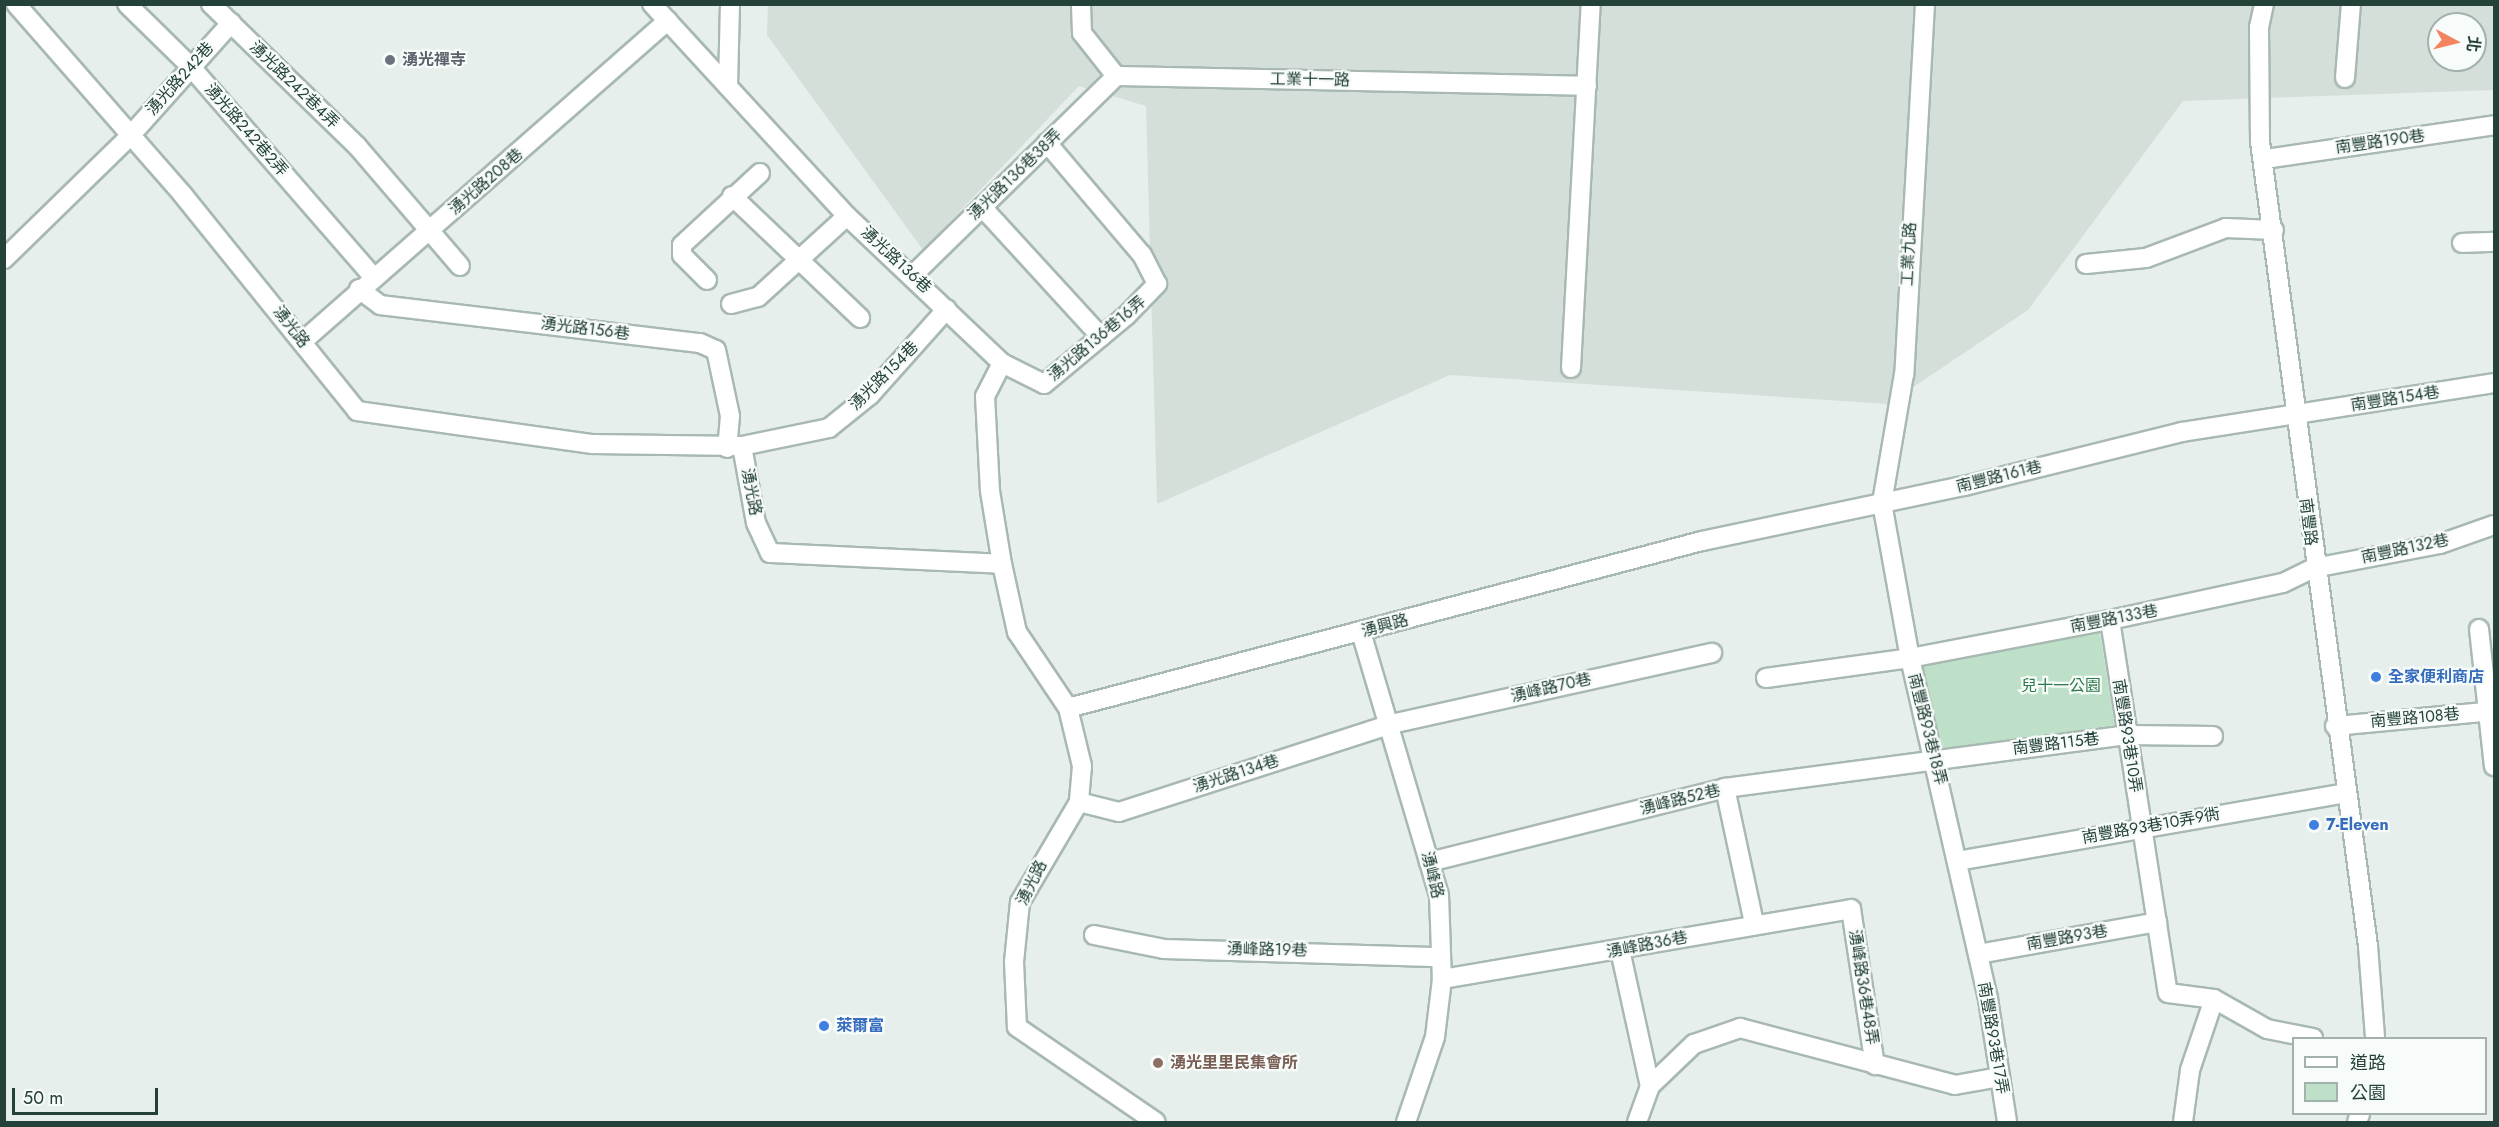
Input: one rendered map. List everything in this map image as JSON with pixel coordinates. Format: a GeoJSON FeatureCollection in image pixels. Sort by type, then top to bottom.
{"type":"FeatureCollection","features":[{"type":"Feature","properties":{"kind":"street","name":"湧光路"},"geometry":{"type":"LineString","coordinates":[[16,4],[130,136],[357,411],[593,444],[735,447],[756,523],[770,553],[1002,564],[1017,632],[1068,708],[1082,766],[1079,802],[1020,902],[1014,962],[1017,1027],[1132,1116],[1156,1122]]}},
{"type":"Feature","properties":{"kind":"street","name":"湧光路242巷2弄"},"geometry":{"type":"LineString","coordinates":[[127,4],[190,66],[302,194],[366,284]]}},
{"type":"Feature","properties":{"kind":"street","name":"湧光路242巷4弄"},"geometry":{"type":"LineString","coordinates":[[210,4],[357,146],[460,266]]}},
{"type":"Feature","properties":{"kind":"street","name":"湧光路136巷"},"geometry":{"type":"LineString","coordinates":[[652,4],[847,216],[914,274],[1002,363]]}},
{"type":"Feature","properties":{"kind":"street"},"geometry":{"type":"LineString","coordinates":[[728,86],[730,4]]}},
{"type":"Feature","properties":{"kind":"street"},"geometry":{"type":"LineString","coordinates":[[1082,4],[1082,33],[1116,76]]}},
{"type":"Feature","properties":{"kind":"street"},"geometry":{"type":"LineString","coordinates":[[1571,368],[1591,4]]}},
{"type":"Feature","properties":{"kind":"street","name":"工業九路"},"geometry":{"type":"LineString","coordinates":[[1882,503],[1904,374],[1925,4]]}},
{"type":"Feature","properties":{"kind":"street","name":"南豐路"},"geometry":{"type":"LineString","coordinates":[[2265,4],[2259,27],[2260,142],[2265,159],[2335,726],[2368,946],[2375,1037]]}},
{"type":"Feature","properties":{"kind":"street"},"geometry":{"type":"LineString","coordinates":[[2345,78],[2350,4]]}},
{"type":"Feature","properties":{"kind":"street","name":"湧光路208巷"},"geometry":{"type":"LineString","coordinates":[[302,342],[668,21]]}},
{"type":"Feature","properties":{"kind":"street","name":"湧光路242巷"},"geometry":{"type":"LineString","coordinates":[[4,259],[130,136],[190,66],[231,23]]}},
{"type":"Feature","properties":{"kind":"street","name":"工業十一路"},"geometry":{"type":"LineString","coordinates":[[1116,76],[1587,86]]}},
{"type":"Feature","properties":{"kind":"street","name":"湧光路136巷38弄"},"geometry":{"type":"LineString","coordinates":[[914,274],[1116,76]]}},
{"type":"Feature","properties":{"kind":"street","name":"南豐路190巷"},"geometry":{"type":"LineString","coordinates":[[2265,159],[2494,125]]}},
{"type":"Feature","properties":{"kind":"street","name":"湧光路136巷16弄"},"geometry":{"type":"LineString","coordinates":[[1002,363],[1044,384],[1101,337],[1157,284],[1142,255],[1047,143]]}},
{"type":"Feature","properties":{"kind":"street"},"geometry":{"type":"LineString","coordinates":[[707,280],[682,255],[682,245],[732,196],[760,173]]}},
{"type":"Feature","properties":{"kind":"street"},"geometry":{"type":"LineString","coordinates":[[732,196],[798,255],[860,318]]}},
{"type":"Feature","properties":{"kind":"street"},"geometry":{"type":"LineString","coordinates":[[982,207],[1101,337]]}},
{"type":"Feature","properties":{"kind":"street"},"geometry":{"type":"LineString","coordinates":[[731,304],[758,297],[798,255],[847,216]]}},
{"type":"Feature","properties":{"kind":"street"},"geometry":{"type":"LineString","coordinates":[[2086,264],[2146,258],[2226,228],[2274,230]]}},
{"type":"Feature","properties":{"kind":"street"},"geometry":{"type":"LineString","coordinates":[[2462,243],[2494,242]]}},
{"type":"Feature","properties":{"kind":"street","name":"湧光路156巷"},"geometry":{"type":"LineString","coordinates":[[366,284],[380,305],[700,343],[716,350],[735,447]]}},
{"type":"Feature","properties":{"kind":"street","name":"湧光路154巷"},"geometry":{"type":"LineString","coordinates":[[735,447],[829,428],[870,395],[947,309]]}},
{"type":"Feature","properties":{"kind":"street"},"geometry":{"type":"LineString","coordinates":[[1002,363],[985,396],[990,491],[1002,564]]}},
{"type":"Feature","properties":{"kind":"street","name":"南豐路154巷"},"geometry":{"type":"LineString","coordinates":[[2295,416],[2494,383]]}},
{"type":"Feature","properties":{"kind":"street","name":"南豐路161巷"},"geometry":{"type":"LineString","coordinates":[[1702,541],[1882,503],[2182,432],[2295,416]]}},
{"type":"Feature","properties":{"kind":"street","name":"南豐路93巷18弄"},"geometry":{"type":"LineString","coordinates":[[1882,503],[1910,658],[1978,954]]}},
{"type":"Feature","properties":{"kind":"street","name":"南豐路132巷"},"geometry":{"type":"LineString","coordinates":[[2314,568],[2440,543],[2494,525]]}},
{"type":"Feature","properties":{"kind":"street","name":"湧興路"},"geometry":{"type":"LineString","coordinates":[[1068,708],[1702,541]]}},
{"type":"Feature","properties":{"kind":"street","name":"南豐路133巷"},"geometry":{"type":"LineString","coordinates":[[1766,678],[1910,658],[2110,620],[2283,583],[2314,568]]}},
{"type":"Feature","properties":{"kind":"street","name":"南豐路93巷10弄"},"geometry":{"type":"LineString","coordinates":[[2110,620],[2168,993],[2214,999]]}},
{"type":"Feature","properties":{"kind":"street"},"geometry":{"type":"LineString","coordinates":[[2479,629],[2493,711],[2494,766]]}},
{"type":"Feature","properties":{"kind":"street","name":"湧峰路"},"geometry":{"type":"LineString","coordinates":[[1362,632],[1391,724],[1439,895],[1442,979],[1431,1055],[1406,1122]]}},
{"type":"Feature","properties":{"kind":"street","name":"湧峰路70巷"},"geometry":{"type":"LineString","coordinates":[[1391,724],[1712,653]]}},
{"type":"Feature","properties":{"kind":"street","name":"南豐路108巷"},"geometry":{"type":"LineString","coordinates":[[2335,726],[2493,711]]}},
{"type":"Feature","properties":{"kind":"street","name":"湧光路134巷"},"geometry":{"type":"LineString","coordinates":[[1079,802],[1119,812],[1391,724]]}},
{"type":"Feature","properties":{"kind":"street","name":"南豐路115巷"},"geometry":{"type":"LineString","coordinates":[[1935,759],[2127,735],[2213,736]]}},
{"type":"Feature","properties":{"kind":"street","name":"湧峰路52巷"},"geometry":{"type":"LineString","coordinates":[[1429,862],[1725,788],[1935,759]]}},
{"type":"Feature","properties":{"kind":"street"},"geometry":{"type":"LineString","coordinates":[[1725,788],[1754,923]]}},
{"type":"Feature","properties":{"kind":"street","name":"南豐路93巷10弄9衖"},"geometry":{"type":"LineString","coordinates":[[1957,861],[2345,793]]}},
{"type":"Feature","properties":{"kind":"street","name":"湧峰路36巷"},"geometry":{"type":"LineString","coordinates":[[1442,979],[1620,950],[1754,923],[1851,909]]}},
{"type":"Feature","properties":{"kind":"street","name":"湧峰路36巷48弄"},"geometry":{"type":"LineString","coordinates":[[1851,909],[1875,1065]]}},
{"type":"Feature","properties":{"kind":"street","name":"南豐路93巷"},"geometry":{"type":"LineString","coordinates":[[1978,954],[2157,922]]}},
{"type":"Feature","properties":{"kind":"street","name":"湧峰路19巷"},"geometry":{"type":"LineString","coordinates":[[1094,935],[1164,950],[1442,957]]}},
{"type":"Feature","properties":{"kind":"street"},"geometry":{"type":"LineString","coordinates":[[1620,950],[1650,1086]]}},
{"type":"Feature","properties":{"kind":"street","name":"南豐路93巷17弄"},"geometry":{"type":"LineString","coordinates":[[1978,954],[2007,1122]]}},
{"type":"Feature","properties":{"kind":"street"},"geometry":{"type":"LineString","coordinates":[[2182,1122],[2190,1070],[2214,999],[2267,1029],[2308,1037]]}},
{"type":"Feature","properties":{"kind":"street"},"geometry":{"type":"LineString","coordinates":[[1637,1122],[1650,1086],[1694,1044],[1740,1028],[1955,1085],[2000,1077]]}},
{"type":"Feature","properties":{"kind":"shaded area"},"geometry":{"type":"Polygon","coordinates":[[[768,4],[2494,4],[2494,90],[2183,101],[2028,310],[1888,404],[1450,375],[1157,504],[1146,106],[1079,86],[923,250],[767,35],[768,4]]]}},
{"type":"Feature","properties":{"kind":"green space","name":"兒十一公園"},"geometry":{"type":"Polygon","coordinates":[[[2100,633],[2115,725],[1937,753],[1922,661],[2100,633]]]}},
{"type":"Feature","properties":{"kind":"place","name":"湧光禪寺"},"geometry":{"type":"Point","coordinates":[390,60]}},
{"type":"Feature","properties":{"kind":"place","name":"全家便利商店"},"geometry":{"type":"Point","coordinates":[2376,677]}},
{"type":"Feature","properties":{"kind":"place","name":"7-Eleven"},"geometry":{"type":"Point","coordinates":[2314,825]}},
{"type":"Feature","properties":{"kind":"place","name":"萊爾富"},"geometry":{"type":"Point","coordinates":[824,1026]}},
{"type":"Feature","properties":{"kind":"place","name":"湧光里里民集會所"},"geometry":{"type":"Point","coordinates":[1158,1063]}}]}
